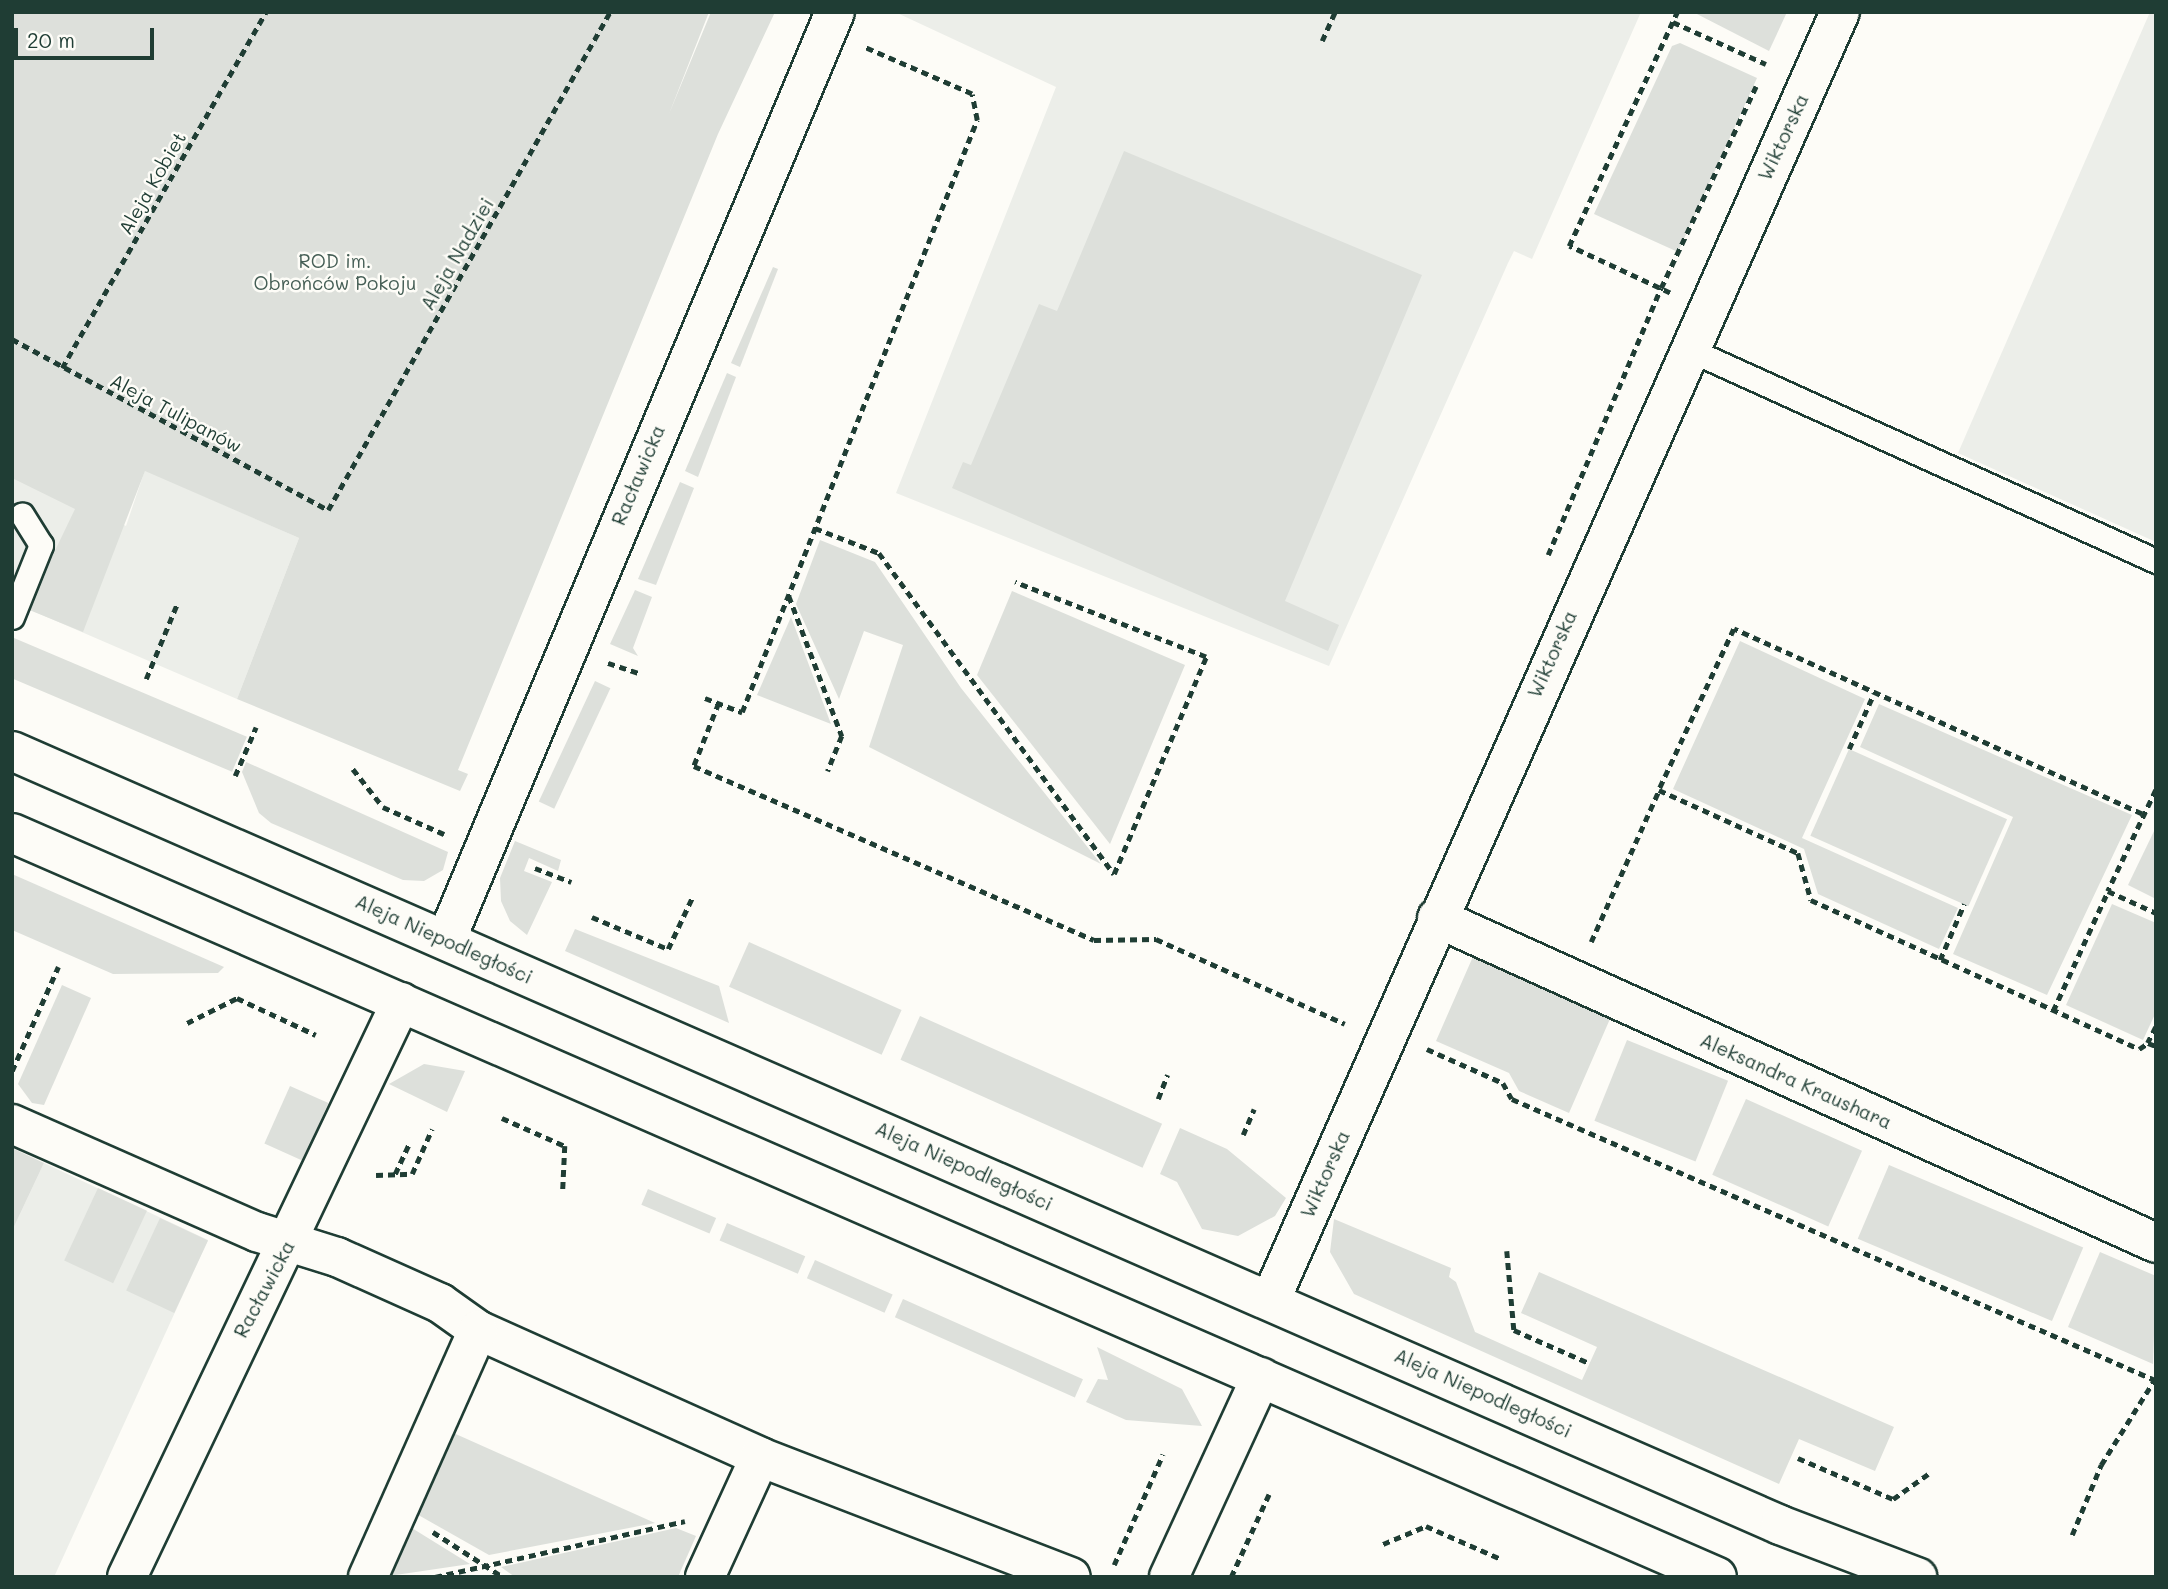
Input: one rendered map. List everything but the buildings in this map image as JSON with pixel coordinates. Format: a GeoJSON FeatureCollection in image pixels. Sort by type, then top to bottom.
{"type":"FeatureCollection","features":[{"type":"Feature","properties":{"kind":"street","name":"Racławicka"},"geometry":{"type":"LineString","coordinates":[[446,940],[835,12]]}},
{"type":"Feature","properties":{"kind":"street","name":"Wiktorska"},"geometry":{"type":"LineString","coordinates":[[1271,1300],[1686,348],[1840,12]]}},
{"type":"Feature","properties":{"kind":"street","name":"Aleja Niepodległości"},"geometry":{"type":"LineString","coordinates":[[12,751],[1780,1525],[1917,1577]]}},
{"type":"Feature","properties":{"kind":"street"},"geometry":{"type":"LineString","coordinates":[[12,833],[1717,1577]]}},
{"type":"Feature","properties":{"kind":"street","name":"Aleksandra Kraushara"},"geometry":{"type":"LineString","coordinates":[[1437,918],[2156,1243]]}},
{"type":"Feature","properties":{"kind":"street","name":"Racławicka"},"geometry":{"type":"LineString","coordinates":[[127,1577],[256,1299],[289,1242],[401,1002]]}},
{"type":"Feature","properties":{"kind":"street"},"geometry":{"type":"LineString","coordinates":[[12,1124],[440,1303],[478,1330],[760,1457],[1071,1577]]}},
{"type":"Feature","properties":{"kind":"street"},"geometry":{"type":"LineString","coordinates":[[368,1577],[478,1330]]}},
{"type":"Feature","properties":{"kind":"street"},"geometry":{"type":"LineString","coordinates":[[1169,1577],[1261,1377]]}},
{"type":"Feature","properties":{"kind":"street"},"geometry":{"type":"LineString","coordinates":[[705,1577],[760,1457]]}},
{"type":"Feature","properties":{"kind":"lane"},"geometry":{"type":"LineString","coordinates":[[1686,348],[2156,561]]}},
{"type":"Feature","properties":{"kind":"lane"},"geometry":{"type":"LineString","coordinates":[[12,617],[41,545],[22,515]]}},
{"type":"Feature","properties":{"kind":"path","name":"Aleja Kobiet"},"geometry":{"type":"LineString","coordinates":[[62,368],[266,12]]}},
{"type":"Feature","properties":{"kind":"path","name":"Aleja Nadziei"},"geometry":{"type":"LineString","coordinates":[[328,510],[610,12]]}},
{"type":"Feature","properties":{"kind":"path"},"geometry":{"type":"LineString","coordinates":[[1322,41],[1335,12]]}},
{"type":"Feature","properties":{"kind":"path"},"geometry":{"type":"LineString","coordinates":[[1677,12],[1569,246],[1703,310]]}},
{"type":"Feature","properties":{"kind":"path"},"geometry":{"type":"LineString","coordinates":[[1673,22],[1766,64]]}},
{"type":"Feature","properties":{"kind":"path"},"geometry":{"type":"LineString","coordinates":[[705,698],[742,712],[977,120],[972,94],[857,44]]}},
{"type":"Feature","properties":{"kind":"path","name":"Aleja Tulipanów"},"geometry":{"type":"LineString","coordinates":[[12,339],[328,510]]}},
{"type":"Feature","properties":{"kind":"path"},"geometry":{"type":"LineString","coordinates":[[815,528],[879,553],[1114,874],[1206,657],[1015,582]]}},
{"type":"Feature","properties":{"kind":"path"},"geometry":{"type":"LineString","coordinates":[[789,596],[842,736],[828,771]]}},
{"type":"Feature","properties":{"kind":"path"},"geometry":{"type":"LineString","coordinates":[[146,679],[177,604]]}},
{"type":"Feature","properties":{"kind":"path"},"geometry":{"type":"LineString","coordinates":[[1574,980],[1734,629],[2143,814]]}},
{"type":"Feature","properties":{"kind":"path"},"geometry":{"type":"LineString","coordinates":[[598,659],[641,674]]}},
{"type":"Feature","properties":{"kind":"path"},"geometry":{"type":"LineString","coordinates":[[1849,748],[1874,693]]}},
{"type":"Feature","properties":{"kind":"path"},"geometry":{"type":"LineString","coordinates":[[719,703],[694,766],[1094,940],[1156,939],[1350,1026]]}},
{"type":"Feature","properties":{"kind":"path"},"geometry":{"type":"LineString","coordinates":[[234,776],[256,727]]}},
{"type":"Feature","properties":{"kind":"path"},"geometry":{"type":"LineString","coordinates":[[353,769],[383,807],[446,835]]}},
{"type":"Feature","properties":{"kind":"path"},"geometry":{"type":"LineString","coordinates":[[1659,790],[1798,853],[1811,900],[2139,1049],[2148,1043],[2156,1027]]}},
{"type":"Feature","properties":{"kind":"path"},"geometry":{"type":"LineString","coordinates":[[2053,1010],[2156,790]]}},
{"type":"Feature","properties":{"kind":"path"},"geometry":{"type":"LineString","coordinates":[[534,867],[571,882]]}},
{"type":"Feature","properties":{"kind":"path"},"geometry":{"type":"LineString","coordinates":[[2108,891],[2156,913]]}},
{"type":"Feature","properties":{"kind":"path"},"geometry":{"type":"LineString","coordinates":[[592,917],[668,949],[691,898]]}},
{"type":"Feature","properties":{"kind":"path"},"geometry":{"type":"LineString","coordinates":[[1940,960],[1964,904]]}},
{"type":"Feature","properties":{"kind":"path"},"geometry":{"type":"LineString","coordinates":[[12,1071],[58,967]]}},
{"type":"Feature","properties":{"kind":"path"},"geometry":{"type":"LineString","coordinates":[[187,1023],[237,998],[316,1035]]}},
{"type":"Feature","properties":{"kind":"path"},"geometry":{"type":"LineString","coordinates":[[2148,1043],[2156,1046]]}},
{"type":"Feature","properties":{"kind":"path"},"geometry":{"type":"LineString","coordinates":[[1420,1046],[1503,1083],[1512,1100],[2155,1379],[2101,1465],[2072,1535]]}},
{"type":"Feature","properties":{"kind":"path"},"geometry":{"type":"LineString","coordinates":[[1158,1098],[1167,1075]]}},
{"type":"Feature","properties":{"kind":"path"},"geometry":{"type":"LineString","coordinates":[[1243,1135],[1254,1109]]}},
{"type":"Feature","properties":{"kind":"path"},"geometry":{"type":"LineString","coordinates":[[502,1118],[565,1146],[563,1189]]}},
{"type":"Feature","properties":{"kind":"path"},"geometry":{"type":"LineString","coordinates":[[376,1175],[411,1174],[432,1129]]}},
{"type":"Feature","properties":{"kind":"path"},"geometry":{"type":"LineString","coordinates":[[394,1174],[410,1142]]}},
{"type":"Feature","properties":{"kind":"path"},"geometry":{"type":"LineString","coordinates":[[1507,1251],[1514,1330],[1589,1363]]}},
{"type":"Feature","properties":{"kind":"path"},"geometry":{"type":"LineString","coordinates":[[1108,1577],[1163,1454]]}},
{"type":"Feature","properties":{"kind":"path"},"geometry":{"type":"LineString","coordinates":[[1798,1458],[1893,1499],[1928,1474]]}},
{"type":"Feature","properties":{"kind":"path"},"geometry":{"type":"LineString","coordinates":[[1231,1577],[1269,1494]]}},
{"type":"Feature","properties":{"kind":"path"},"geometry":{"type":"LineString","coordinates":[[398,1511],[503,1577]]}},
{"type":"Feature","properties":{"kind":"path"},"geometry":{"type":"LineString","coordinates":[[435,1577],[680,1519],[725,1536]]}},
{"type":"Feature","properties":{"kind":"path"},"geometry":{"type":"LineString","coordinates":[[1383,1544],[1426,1526],[1501,1559]]}},
{"type":"Feature","properties":{"kind":"shaded area"},"geometry":{"type":"Polygon","coordinates":[[[895,12],[1641,12],[1532,259],[1514,251],[1508,263],[1329,666],[896,493],[1056,87],[895,12]]]}},
{"type":"Feature","properties":{"kind":"shaded area"},"geometry":{"type":"Polygon","coordinates":[[[2150,12],[2156,12],[2156,542],[1958,453],[2150,12]]]}},
{"type":"Feature","properties":{"kind":"shaded area"},"geometry":{"type":"Polygon","coordinates":[[[12,465],[126,526],[145,470],[299,538],[237,699],[12,602],[12,465]]]}},
{"type":"Feature","properties":{"kind":"shaded area"},"geometry":{"type":"Polygon","coordinates":[[[44,1163],[208,1240],[54,1577],[12,1577],[12,1231],[44,1163]]]}},
{"type":"Feature","properties":{"kind":"green space","name":"ROD im. Obrońców Pokoju"},"geometry":{"type":"Polygon","coordinates":[[[12,12],[709,12],[669,114],[711,12],[775,12],[718,134],[458,770],[468,774],[460,791],[237,699],[299,538],[145,471],[83,632],[27,609],[75,509],[12,478],[12,12]]]}},
{"type":"Feature","properties":{"kind":"green space"},"geometry":{"type":"Polygon","coordinates":[[[1693,12],[1787,12],[1769,51],[1693,12]]]}},
{"type":"Feature","properties":{"kind":"green space"},"geometry":{"type":"Polygon","coordinates":[[[1680,43],[1757,78],[1678,252],[1594,214],[1672,46],[1680,43]]]}},
{"type":"Feature","properties":{"kind":"green space"},"geometry":{"type":"Polygon","coordinates":[[[1124,151],[1422,275],[1285,601],[1339,625],[1328,651],[952,488],[963,462],[971,465],[1039,304],[1057,311],[1124,151]]]}},
{"type":"Feature","properties":{"kind":"green space"},"geometry":{"type":"Polygon","coordinates":[[[773,267],[778,269],[740,367],[731,363],[773,267]]]}},
{"type":"Feature","properties":{"kind":"green space"},"geometry":{"type":"Polygon","coordinates":[[[727,373],[736,377],[698,477],[685,471],[727,373]]]}},
{"type":"Feature","properties":{"kind":"green space"},"geometry":{"type":"Polygon","coordinates":[[[680,482],[694,488],[656,585],[638,579],[680,482]]]}},
{"type":"Feature","properties":{"kind":"green space"},"geometry":{"type":"Polygon","coordinates":[[[820,540],[875,562],[961,688],[1101,864],[869,747],[903,645],[864,631],[839,699],[796,604],[820,540]]]}},
{"type":"Feature","properties":{"kind":"green space"},"geometry":{"type":"Polygon","coordinates":[[[635,590],[652,597],[633,648],[638,656],[610,644],[635,590]]]}},
{"type":"Feature","properties":{"kind":"green space"},"geometry":{"type":"Polygon","coordinates":[[[1012,591],[1185,665],[1110,844],[977,675],[1012,591]]]}},
{"type":"Feature","properties":{"kind":"green space"},"geometry":{"type":"Polygon","coordinates":[[[791,617],[831,724],[757,695],[791,617]]]}},
{"type":"Feature","properties":{"kind":"green space"},"geometry":{"type":"Polygon","coordinates":[[[14,638],[247,737],[232,772],[12,678],[14,638]]]}},
{"type":"Feature","properties":{"kind":"green space"},"geometry":{"type":"Polygon","coordinates":[[[1740,641],[1865,699],[1802,838],[1958,908],[1939,949],[1818,894],[1804,849],[1673,789],[1740,641]]]}},
{"type":"Feature","properties":{"kind":"green space"},"geometry":{"type":"Polygon","coordinates":[[[595,681],[610,688],[554,809],[539,802],[595,681]]]}},
{"type":"Feature","properties":{"kind":"green space"},"geometry":{"type":"Polygon","coordinates":[[[1879,704],[2132,815],[2047,995],[1953,954],[2013,817],[1860,747],[1879,704]]]}},
{"type":"Feature","properties":{"kind":"green space"},"geometry":{"type":"Polygon","coordinates":[[[1849,749],[2007,819],[1968,906],[1810,836],[1849,749]]]}},
{"type":"Feature","properties":{"kind":"green space"},"geometry":{"type":"Polygon","coordinates":[[[246,762],[448,852],[443,870],[424,881],[403,880],[271,823],[259,813],[242,772],[246,762]]]}},
{"type":"Feature","properties":{"kind":"green space"},"geometry":{"type":"Polygon","coordinates":[[[2156,827],[2156,899],[2128,885],[2156,827]]]}},
{"type":"Feature","properties":{"kind":"green space"},"geometry":{"type":"Polygon","coordinates":[[[515,841],[561,860],[558,871],[529,858],[524,871],[552,882],[527,935],[510,921],[501,901],[500,878],[515,841]]]}},
{"type":"Feature","properties":{"kind":"green space"},"geometry":{"type":"Polygon","coordinates":[[[12,874],[224,967],[218,973],[113,974],[12,930],[12,874]]]}},
{"type":"Feature","properties":{"kind":"green space"},"geometry":{"type":"Polygon","coordinates":[[[2112,904],[2156,923],[2156,1012],[2143,1040],[2066,1005],[2112,904]]]}},
{"type":"Feature","properties":{"kind":"green space"},"geometry":{"type":"Polygon","coordinates":[[[575,929],[719,986],[729,1023],[565,951],[575,929]]]}},
{"type":"Feature","properties":{"kind":"green space"},"geometry":{"type":"Polygon","coordinates":[[[749,942],[902,1010],[882,1055],[729,987],[749,942]]]}},
{"type":"Feature","properties":{"kind":"green space"},"geometry":{"type":"Polygon","coordinates":[[[1475,952],[1613,1012],[1569,1113],[1519,1091],[1509,1073],[1436,1041],[1475,952]]]}},
{"type":"Feature","properties":{"kind":"green space"},"geometry":{"type":"Polygon","coordinates":[[[62,985],[91,998],[44,1105],[32,1103],[18,1084],[62,985]]]}},
{"type":"Feature","properties":{"kind":"green space"},"geometry":{"type":"Polygon","coordinates":[[[920,1016],[1162,1124],[1143,1168],[900,1060],[920,1016]]]}},
{"type":"Feature","properties":{"kind":"green space"},"geometry":{"type":"Polygon","coordinates":[[[1627,1040],[1728,1081],[1695,1161],[1594,1121],[1627,1040]]]}},
{"type":"Feature","properties":{"kind":"green space"},"geometry":{"type":"Polygon","coordinates":[[[424,1064],[465,1071],[447,1112],[389,1084],[424,1064]]]}},
{"type":"Feature","properties":{"kind":"green space"},"geometry":{"type":"Polygon","coordinates":[[[290,1086],[328,1103],[303,1161],[264,1144],[290,1086]]]}},
{"type":"Feature","properties":{"kind":"green space"},"geometry":{"type":"Polygon","coordinates":[[[1746,1099],[1862,1151],[1828,1226],[1712,1175],[1746,1099]]]}},
{"type":"Feature","properties":{"kind":"green space"},"geometry":{"type":"Polygon","coordinates":[[[1180,1128],[1227,1149],[1286,1198],[1275,1216],[1238,1236],[1202,1229],[1177,1182],[1160,1174],[1180,1128]]]}},
{"type":"Feature","properties":{"kind":"green space"},"geometry":{"type":"Polygon","coordinates":[[[12,1148],[44,1163],[12,1231],[12,1148]]]}},
{"type":"Feature","properties":{"kind":"green space"},"geometry":{"type":"Polygon","coordinates":[[[1889,1165],[2083,1247],[2052,1321],[1858,1239],[1889,1165]]]}},
{"type":"Feature","properties":{"kind":"green space"},"geometry":{"type":"Polygon","coordinates":[[[98,1188],[147,1211],[113,1283],[64,1261],[98,1188]]]}},
{"type":"Feature","properties":{"kind":"green space"},"geometry":{"type":"Polygon","coordinates":[[[648,1189],[716,1218],[709,1234],[641,1205],[648,1189]]]}},
{"type":"Feature","properties":{"kind":"green space"},"geometry":{"type":"Polygon","coordinates":[[[160,1218],[208,1240],[174,1313],[126,1291],[160,1218]]]}},
{"type":"Feature","properties":{"kind":"green space"},"geometry":{"type":"Polygon","coordinates":[[[1334,1219],[1451,1268],[1449,1277],[1456,1282],[1475,1332],[1582,1380],[1597,1347],[1521,1313],[1539,1272],[1894,1427],[1875,1471],[1799,1439],[1779,1484],[1354,1294],[1330,1252],[1334,1219]]]}},
{"type":"Feature","properties":{"kind":"green space"},"geometry":{"type":"Polygon","coordinates":[[[727,1223],[805,1256],[798,1274],[720,1240],[727,1223]]]}},
{"type":"Feature","properties":{"kind":"green space"},"geometry":{"type":"Polygon","coordinates":[[[2100,1252],[2156,1276],[2153,1364],[2068,1327],[2100,1252]]]}},
{"type":"Feature","properties":{"kind":"green space"},"geometry":{"type":"Polygon","coordinates":[[[815,1260],[893,1295],[885,1313],[807,1278],[815,1260]]]}},
{"type":"Feature","properties":{"kind":"green space"},"geometry":{"type":"Polygon","coordinates":[[[903,1299],[1083,1379],[1075,1397],[895,1317],[903,1299]]]}},
{"type":"Feature","properties":{"kind":"green space"},"geometry":{"type":"Polygon","coordinates":[[[1097,1347],[1182,1389],[1202,1426],[1126,1420],[1086,1402],[1098,1379],[1108,1380],[1097,1347]]]}},
{"type":"Feature","properties":{"kind":"green space"},"geometry":{"type":"Polygon","coordinates":[[[449,1431],[655,1523],[489,1555],[413,1512],[449,1431]]]}},
{"type":"Feature","properties":{"kind":"green space"},"geometry":{"type":"Polygon","coordinates":[[[407,1525],[470,1564],[382,1577],[407,1525]]]}},
{"type":"Feature","properties":{"kind":"green space"},"geometry":{"type":"Polygon","coordinates":[[[676,1528],[696,1536],[678,1577],[515,1577],[501,1567],[676,1528]]]}}]}
